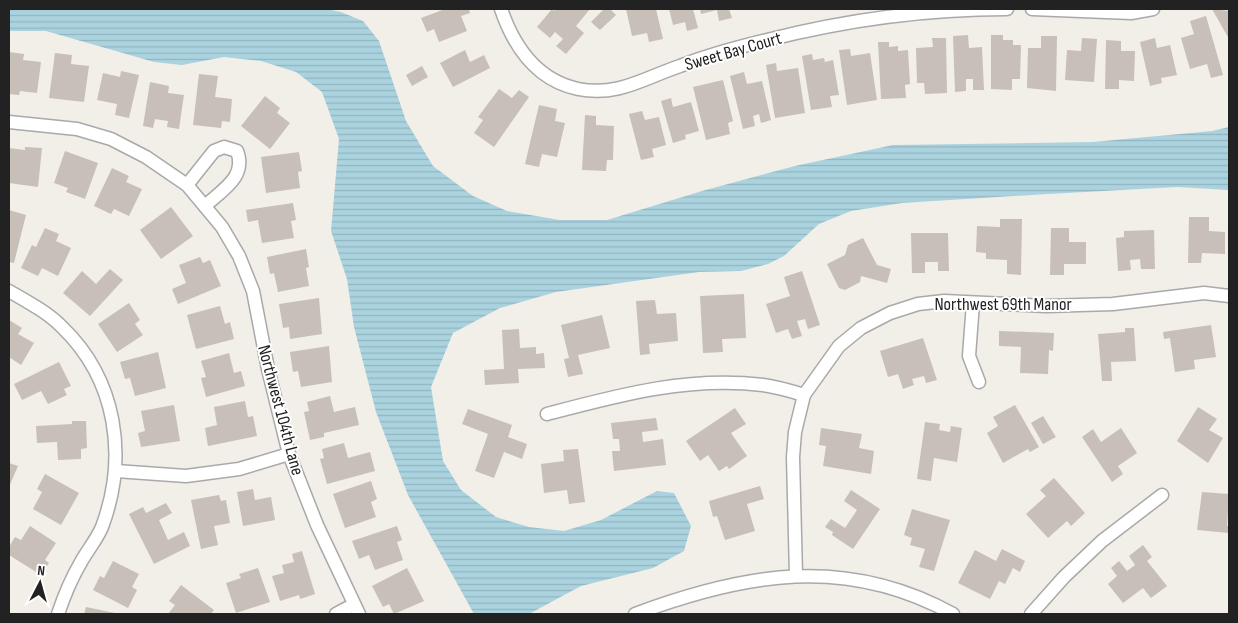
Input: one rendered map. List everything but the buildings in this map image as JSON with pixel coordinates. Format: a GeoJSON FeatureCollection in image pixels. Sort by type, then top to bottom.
{"type":"FeatureCollection","features":[{"type":"Feature","properties":{"kind":"street","name":"Sweet Bay Court"},"geometry":{"type":"LineString","coordinates":[[501,9],[509,32],[517,45],[528,61],[542,73],[560,83],[600,91],[621,89],[679,66],[716,54],[817,28],[915,12],[1007,9]]}},
{"type":"Feature","properties":{"kind":"street"},"geometry":{"type":"LineString","coordinates":[[1032,9],[1131,13],[1153,9]]}},
{"type":"Feature","properties":{"kind":"street","name":"Northwest 104th Lane"},"geometry":{"type":"LineString","coordinates":[[9,122],[76,129],[111,139],[146,157],[187,185],[222,228],[239,256],[253,291],[268,369],[289,454],[317,525],[356,610]]}},
{"type":"Feature","properties":{"kind":"street"},"geometry":{"type":"LineString","coordinates":[[187,185],[214,151],[224,146],[237,152],[241,162],[239,174],[205,206]]}},
{"type":"Feature","properties":{"kind":"street"},"geometry":{"type":"LineString","coordinates":[[9,291],[37,307],[62,327],[85,353],[102,382],[112,414],[116,442],[116,471],[111,497],[101,529],[66,588],[58,614]]}},
{"type":"Feature","properties":{"kind":"street","name":"Northwest 69th Manor"},"geometry":{"type":"LineString","coordinates":[[804,395],[839,346],[861,328],[890,313],[918,304],[944,301],[1046,306],[1113,304],[1204,293],[1229,296]]}},
{"type":"Feature","properties":{"kind":"street"},"geometry":{"type":"LineString","coordinates":[[973,303],[969,356],[979,382]]}},
{"type":"Feature","properties":{"kind":"street"},"geometry":{"type":"LineString","coordinates":[[547,414],[634,391],[677,384],[717,382],[764,385],[804,395],[795,432],[793,457],[796,575]]}},
{"type":"Feature","properties":{"kind":"street"},"geometry":{"type":"LineString","coordinates":[[116,471],[186,476],[239,469],[289,454]]}},
{"type":"Feature","properties":{"kind":"street"},"geometry":{"type":"LineString","coordinates":[[1031,614],[1064,577],[1102,540],[1162,495]]}},
{"type":"Feature","properties":{"kind":"street"},"geometry":{"type":"LineString","coordinates":[[640,613],[718,588],[796,575],[839,576],[883,584],[929,601],[953,614]]}},
{"type":"Feature","properties":{"kind":"street"},"geometry":{"type":"LineString","coordinates":[[336,614],[356,610]]}},
{"type":"Feature","properties":{"kind":"water"},"geometry":{"type":"Polygon","coordinates":[[[9,9],[326,9],[341,12],[363,21],[379,41],[406,121],[433,166],[473,196],[507,211],[560,220],[607,220],[702,191],[795,166],[893,145],[1093,142],[1212,131],[1229,127],[1229,190],[1177,187],[1048,194],[902,203],[851,211],[819,224],[784,256],[768,264],[741,271],[699,272],[556,292],[500,308],[453,333],[431,387],[443,461],[461,490],[496,517],[529,527],[564,531],[601,520],[657,491],[674,493],[691,526],[684,551],[653,568],[581,586],[529,614],[474,614],[408,495],[376,412],[354,327],[347,279],[331,231],[339,139],[322,92],[296,72],[261,61],[224,57],[182,65],[154,62],[46,31],[9,31],[9,9]]]}}]}
